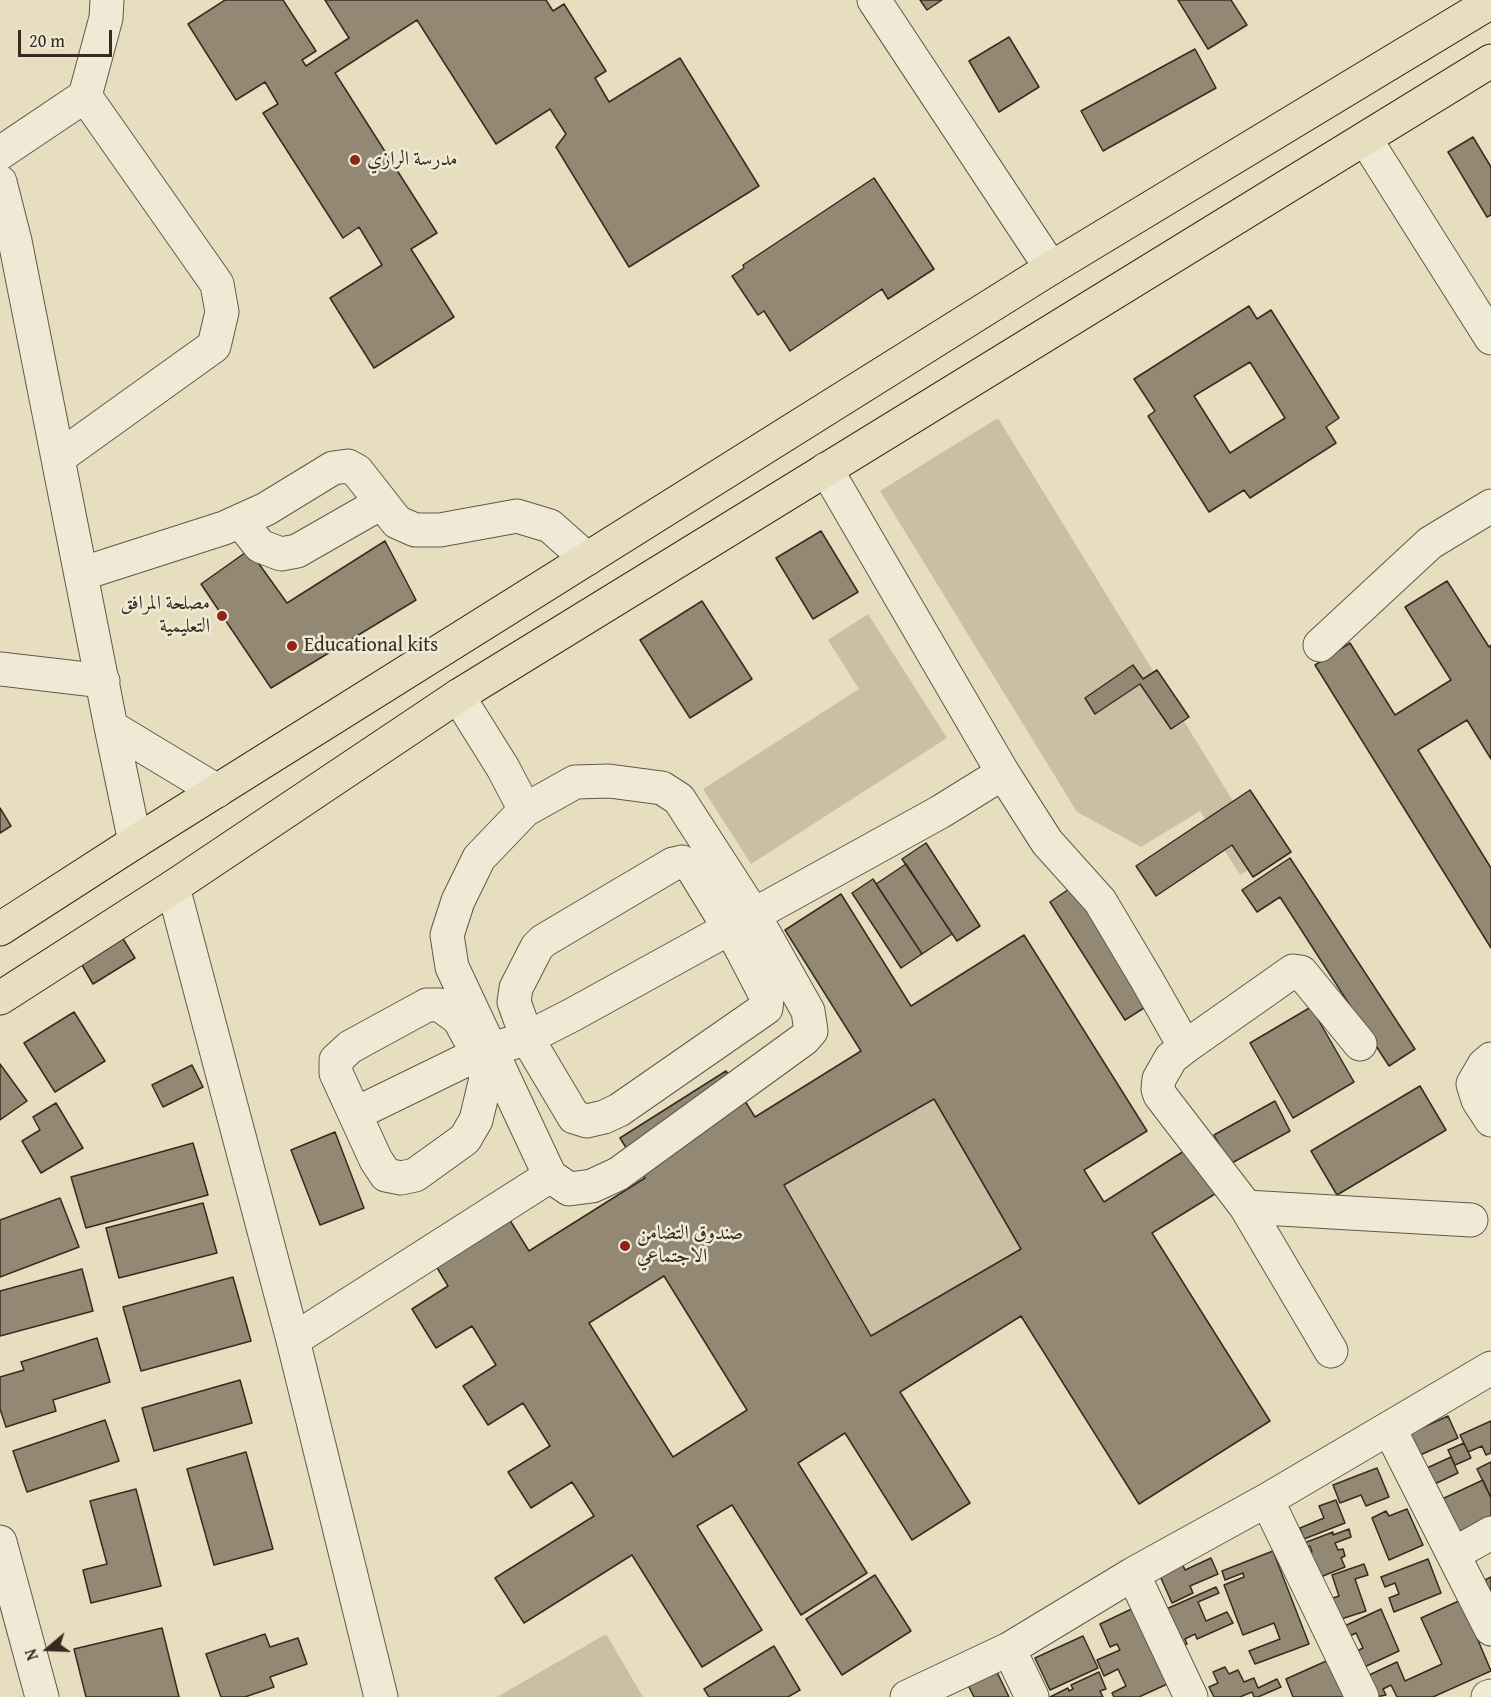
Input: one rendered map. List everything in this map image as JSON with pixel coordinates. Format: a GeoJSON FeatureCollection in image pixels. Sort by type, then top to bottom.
{"type":"FeatureCollection","features":[{"type":"Feature","properties":{"kind":"main road"},"geometry":{"type":"LineString","coordinates":[[0,929],[1051,268],[1491,2]]}},
{"type":"Feature","properties":{"kind":"main road"},"geometry":{"type":"LineString","coordinates":[[0,998],[173,887],[458,696],[511,666],[825,469],[1366,140],[1491,61]]}},
{"type":"Feature","properties":{"kind":"street"},"geometry":{"type":"LineString","coordinates":[[0,153],[85,96],[106,18],[107,0]]}},
{"type":"Feature","properties":{"kind":"street"},"geometry":{"type":"LineString","coordinates":[[874,0],[1051,268]]}},
{"type":"Feature","properties":{"kind":"street"},"geometry":{"type":"LineString","coordinates":[[58,458],[214,345],[222,312],[217,284],[85,96]]}},
{"type":"Feature","properties":{"kind":"street"},"geometry":{"type":"LineString","coordinates":[[1366,140],[1491,338]]}},
{"type":"Feature","properties":{"kind":"street"},"geometry":{"type":"LineString","coordinates":[[0,182],[7,240],[58,458],[135,842]]}},
{"type":"Feature","properties":{"kind":"street"},"geometry":{"type":"LineString","coordinates":[[81,574],[160,547],[195,538],[240,521],[266,509],[333,468],[348,466],[357,471],[397,522],[415,530],[440,530],[517,516],[550,526],[587,559]]}},
{"type":"Feature","properties":{"kind":"street"},"geometry":{"type":"LineString","coordinates":[[825,469],[1003,773],[1047,842],[1100,901],[1185,1047]]}},
{"type":"Feature","properties":{"kind":"street"},"geometry":{"type":"LineString","coordinates":[[240,521],[260,546],[281,554],[297,551],[381,503]]}},
{"type":"Feature","properties":{"kind":"street"},"geometry":{"type":"LineString","coordinates":[[1320,645],[1430,543],[1491,506]]}},
{"type":"Feature","properties":{"kind":"street"},"geometry":{"type":"LineString","coordinates":[[0,669],[103,681]]}},
{"type":"Feature","properties":{"kind":"street"},"geometry":{"type":"LineString","coordinates":[[458,696],[503,768],[525,810]]}},
{"type":"Feature","properties":{"kind":"street"},"geometry":{"type":"LineString","coordinates":[[111,727],[217,791]]}},
{"type":"Feature","properties":{"kind":"street"},"geometry":{"type":"LineString","coordinates":[[355,1114],[484,1052],[527,1038],[940,812],[1003,773]]}},
{"type":"Feature","properties":{"kind":"street"},"geometry":{"type":"LineString","coordinates":[[742,922],[679,799],[662,788],[609,781],[575,782],[525,810],[479,858],[458,901],[447,935],[452,967],[484,1052],[550,1176],[569,1189],[592,1186],[618,1174],[804,1039],[811,1031],[808,1011],[742,922],[691,866],[682,862],[673,864],[543,941],[537,947],[516,988],[514,1002],[527,1038],[574,1117],[587,1121],[604,1118],[619,1110],[766,1008],[767,998],[742,922]]}},
{"type":"Feature","properties":{"kind":"street"},"geometry":{"type":"LineString","coordinates":[[173,887],[293,1340],[381,1697]]}},
{"type":"Feature","properties":{"kind":"street"},"geometry":{"type":"LineString","coordinates":[[1331,1351],[1246,1207],[1158,1089],[1160,1079],[1171,1058],[1293,971],[1301,972],[1360,1044]]}},
{"type":"Feature","properties":{"kind":"street"},"geometry":{"type":"LineString","coordinates":[[427,1005],[440,1005],[459,1018],[484,1052],[483,1063],[486,1078],[476,1120],[465,1139],[416,1175],[401,1178],[386,1175],[376,1160],[336,1073],[336,1060],[350,1047],[427,1005]]}},
{"type":"Feature","properties":{"kind":"street"},"geometry":{"type":"LineString","coordinates":[[1491,1059],[1484,1065],[1473,1084],[1478,1100],[1491,1120]]}},
{"type":"Feature","properties":{"kind":"street"},"geometry":{"type":"LineString","coordinates":[[293,1340],[550,1176]]}},
{"type":"Feature","properties":{"kind":"street"},"geometry":{"type":"LineString","coordinates":[[1246,1207],[1471,1220]]}},
{"type":"Feature","properties":{"kind":"street"},"geometry":{"type":"LineString","coordinates":[[907,1697],[1009,1648],[1491,1368]]}},
{"type":"Feature","properties":{"kind":"street"},"geometry":{"type":"LineString","coordinates":[[1389,1428],[1491,1629]]}},
{"type":"Feature","properties":{"kind":"street"},"geometry":{"type":"LineString","coordinates":[[1267,1500],[1362,1697]]}},
{"type":"Feature","properties":{"kind":"street"},"geometry":{"type":"LineString","coordinates":[[1454,1554],[1491,1533]]}},
{"type":"Feature","properties":{"kind":"street"},"geometry":{"type":"LineString","coordinates":[[0,1542],[42,1697]]}},
{"type":"Feature","properties":{"kind":"street"},"geometry":{"type":"LineString","coordinates":[[1133,1574],[1191,1697]]}},
{"type":"Feature","properties":{"kind":"street"},"geometry":{"type":"LineString","coordinates":[[1009,1648],[1032,1697]]}},
{"type":"Feature","properties":{"kind":"shaded area"},"geometry":{"type":"Polygon","coordinates":[[[998,418],[1268,858],[1240,875],[1200,811],[1141,847],[1077,812],[880,491],[998,418]]]}},
{"type":"Feature","properties":{"kind":"shaded area"},"geometry":{"type":"Polygon","coordinates":[[[868,614],[947,738],[751,864],[703,789],[859,689],[828,640],[868,614]]]}},
{"type":"Feature","properties":{"kind":"shaded area"},"geometry":{"type":"Polygon","coordinates":[[[934,1099],[1021,1249],[871,1336],[784,1185],[934,1099]]]}},
{"type":"Feature","properties":{"kind":"shaded area"},"geometry":{"type":"Polygon","coordinates":[[[606,1634],[643,1697],[497,1697],[606,1634]]]}},
{"type":"Feature","properties":{"kind":"building"},"geometry":{"type":"Polygon","coordinates":[[[225,0],[283,0],[316,51],[302,60],[306,66],[349,38],[325,0],[546,0],[553,11],[564,4],[606,71],[595,78],[609,102],[680,58],[759,186],[629,267],[556,147],[566,134],[550,109],[496,144],[417,20],[335,73],[437,233],[411,249],[454,317],[374,368],[330,298],[382,265],[359,227],[343,238],[263,113],[278,104],[265,82],[236,100],[188,24],[225,0]]]}},
{"type":"Feature","properties":{"kind":"building"},"geometry":{"type":"Polygon","coordinates":[[[920,0],[942,0],[927,10],[920,0]]]}},
{"type":"Feature","properties":{"kind":"building"},"geometry":{"type":"Polygon","coordinates":[[[1178,0],[1231,0],[1247,25],[1208,49],[1178,0]]]}},
{"type":"Feature","properties":{"kind":"building"},"geometry":{"type":"Polygon","coordinates":[[[1009,37],[1039,87],[999,112],[969,61],[1009,37]]]}},
{"type":"Feature","properties":{"kind":"building"},"geometry":{"type":"Polygon","coordinates":[[[1195,49],[1216,88],[1103,151],[1081,111],[1195,49]]]}},
{"type":"Feature","properties":{"kind":"building"},"geometry":{"type":"Polygon","coordinates":[[[1473,137],[1491,167],[1491,215],[1487,217],[1448,152],[1473,137]]]}},
{"type":"Feature","properties":{"kind":"building"},"geometry":{"type":"Polygon","coordinates":[[[874,178],[934,269],[888,299],[882,289],[790,351],[764,311],[758,315],[732,276],[744,268],[743,265],[874,178]]]}},
{"type":"Feature","properties":{"kind":"building"},"geometry":{"type":"Polygon","coordinates":[[[1249,306],[1257,319],[1271,310],[1339,418],[1326,427],[1336,443],[1250,498],[1244,490],[1209,512],[1148,416],[1155,411],[1134,379],[1249,306]],[[1250,362],[1194,396],[1230,453],[1285,418],[1250,362]]]}},
{"type":"Feature","properties":{"kind":"building"},"geometry":{"type":"Polygon","coordinates":[[[821,531],[858,592],[813,619],[776,558],[821,531]]]}},
{"type":"Feature","properties":{"kind":"building","name":"Educational kits"},"geometry":{"type":"Polygon","coordinates":[[[385,541],[416,600],[271,688],[201,584],[249,550],[287,603],[385,541]]]}},
{"type":"Feature","properties":{"kind":"building"},"geometry":{"type":"Polygon","coordinates":[[[1447,581],[1489,647],[1491,645],[1491,759],[1467,720],[1418,750],[1491,868],[1491,948],[1315,665],[1350,643],[1395,715],[1451,680],[1405,607],[1447,581]]]}},
{"type":"Feature","properties":{"kind":"building"},"geometry":{"type":"Polygon","coordinates":[[[702,601],[752,679],[690,718],[640,640],[702,601]]]}},
{"type":"Feature","properties":{"kind":"building"},"geometry":{"type":"Polygon","coordinates":[[[1133,665],[1143,679],[1157,670],[1189,717],[1171,729],[1140,684],[1095,714],[1085,698],[1133,665]]]}},
{"type":"Feature","properties":{"kind":"building"},"geometry":{"type":"Polygon","coordinates":[[[1250,790],[1291,852],[1253,877],[1232,845],[1156,896],[1136,866],[1250,790]]]}},
{"type":"Feature","properties":{"kind":"building"},"geometry":{"type":"Polygon","coordinates":[[[0,808],[11,826],[0,833],[0,808]]]}},
{"type":"Feature","properties":{"kind":"building"},"geometry":{"type":"Polygon","coordinates":[[[926,843],[980,926],[957,941],[902,859],[926,843]]]}},
{"type":"Feature","properties":{"kind":"building"},"geometry":{"type":"Polygon","coordinates":[[[1290,858],[1415,1049],[1389,1066],[1280,897],[1257,912],[1242,890],[1290,858]]]}},
{"type":"Feature","properties":{"kind":"building"},"geometry":{"type":"Polygon","coordinates":[[[906,864],[952,934],[922,954],[876,884],[906,864]]]}},
{"type":"Feature","properties":{"kind":"building"},"geometry":{"type":"Polygon","coordinates":[[[873,879],[922,954],[901,968],[852,893],[873,879]]]}},
{"type":"Feature","properties":{"kind":"building"},"geometry":{"type":"Polygon","coordinates":[[[1072,887],[1147,1006],[1125,1020],[1050,902],[1072,887]]]}},
{"type":"Feature","properties":{"kind":"building"},"geometry":{"type":"Polygon","coordinates":[[[841,894],[911,1006],[1024,935],[1147,1131],[1084,1170],[1104,1202],[1195,1144],[1223,1189],[1152,1233],[1270,1421],[1139,1504],[1021,1316],[900,1392],[970,1503],[912,1540],[845,1433],[798,1463],[867,1573],[801,1615],[732,1505],[697,1526],[762,1630],[702,1667],[632,1555],[524,1623],[495,1578],[594,1516],[572,1482],[531,1508],[508,1472],[550,1446],[523,1403],[488,1425],[463,1386],[496,1365],[472,1326],[436,1348],[412,1309],[448,1286],[433,1261],[506,1214],[529,1251],[645,1178],[620,1138],[726,1071],[755,1117],[861,1051],[785,930],[841,894]],[[934,1099],[784,1185],[871,1336],[1021,1249],[934,1099]],[[664,1276],[589,1323],[673,1457],[747,1410],[664,1276]]]}},
{"type":"Feature","properties":{"kind":"building"},"geometry":{"type":"Polygon","coordinates":[[[120,934],[135,958],[93,984],[79,960],[120,934]]]}},
{"type":"Feature","properties":{"kind":"building"},"geometry":{"type":"Polygon","coordinates":[[[1311,1007],[1354,1082],[1293,1118],[1250,1043],[1311,1007]]]}},
{"type":"Feature","properties":{"kind":"building"},"geometry":{"type":"Polygon","coordinates":[[[74,1012],[105,1061],[55,1092],[24,1043],[74,1012]]]}},
{"type":"Feature","properties":{"kind":"building"},"geometry":{"type":"Polygon","coordinates":[[[0,1064],[27,1101],[0,1120],[0,1064]]]}},
{"type":"Feature","properties":{"kind":"building"},"geometry":{"type":"Polygon","coordinates":[[[192,1065],[203,1087],[163,1107],[152,1085],[192,1065]]]}},
{"type":"Feature","properties":{"kind":"building"},"geometry":{"type":"Polygon","coordinates":[[[1420,1086],[1446,1130],[1337,1195],[1311,1151],[1420,1086]]]}},
{"type":"Feature","properties":{"kind":"building"},"geometry":{"type":"Polygon","coordinates":[[[1275,1101],[1290,1131],[1230,1164],[1214,1135],[1275,1101]]]}},
{"type":"Feature","properties":{"kind":"building"},"geometry":{"type":"Polygon","coordinates":[[[56,1103],[83,1148],[41,1173],[22,1141],[40,1130],[33,1117],[56,1103]]]}},
{"type":"Feature","properties":{"kind":"building"},"geometry":{"type":"Polygon","coordinates":[[[335,1132],[364,1208],[320,1225],[291,1150],[335,1132]]]}},
{"type":"Feature","properties":{"kind":"building"},"geometry":{"type":"Polygon","coordinates":[[[193,1143],[208,1195],[86,1228],[71,1177],[193,1143]]]}},
{"type":"Feature","properties":{"kind":"building"},"geometry":{"type":"Polygon","coordinates":[[[60,1198],[79,1247],[0,1277],[0,1220],[60,1198]]]}},
{"type":"Feature","properties":{"kind":"building"},"geometry":{"type":"Polygon","coordinates":[[[203,1203],[217,1253],[119,1278],[106,1228],[203,1203]]]}},
{"type":"Feature","properties":{"kind":"building"},"geometry":{"type":"Polygon","coordinates":[[[82,1269],[93,1311],[0,1336],[0,1291],[82,1269]]]}},
{"type":"Feature","properties":{"kind":"building"},"geometry":{"type":"Polygon","coordinates":[[[233,1277],[251,1341],[141,1371],[123,1307],[233,1277]]]}},
{"type":"Feature","properties":{"kind":"building"},"geometry":{"type":"Polygon","coordinates":[[[97,1338],[110,1382],[53,1400],[56,1411],[6,1427],[0,1409],[0,1377],[24,1370],[21,1362],[97,1338]]]}},
{"type":"Feature","properties":{"kind":"building"},"geometry":{"type":"Polygon","coordinates":[[[240,1380],[252,1423],[154,1451],[142,1408],[240,1380]]]}},
{"type":"Feature","properties":{"kind":"building"},"geometry":{"type":"Polygon","coordinates":[[[1448,1416],[1458,1438],[1407,1461],[1397,1439],[1448,1416]]]}},
{"type":"Feature","properties":{"kind":"building"},"geometry":{"type":"Polygon","coordinates":[[[105,1420],[119,1461],[27,1492],[13,1451],[105,1420]]]}},
{"type":"Feature","properties":{"kind":"building"},"geometry":{"type":"Polygon","coordinates":[[[1491,1421],[1491,1453],[1486,1455],[1482,1446],[1468,1452],[1460,1435],[1491,1421]]]}},
{"type":"Feature","properties":{"kind":"building"},"geometry":{"type":"Polygon","coordinates":[[[1464,1443],[1471,1458],[1455,1465],[1448,1450],[1464,1443]]]}},
{"type":"Feature","properties":{"kind":"building"},"geometry":{"type":"Polygon","coordinates":[[[246,1452],[273,1549],[214,1565],[187,1469],[246,1452]]]}},
{"type":"Feature","properties":{"kind":"building"},"geometry":{"type":"Polygon","coordinates":[[[1451,1457],[1458,1473],[1424,1489],[1416,1473],[1451,1457]]]}},
{"type":"Feature","properties":{"kind":"building"},"geometry":{"type":"Polygon","coordinates":[[[1491,1462],[1491,1498],[1477,1469],[1491,1462]]]}},
{"type":"Feature","properties":{"kind":"building"},"geometry":{"type":"Polygon","coordinates":[[[1377,1468],[1389,1497],[1366,1506],[1361,1495],[1340,1503],[1333,1485],[1377,1468]]]}},
{"type":"Feature","properties":{"kind":"building"},"geometry":{"type":"Polygon","coordinates":[[[1483,1480],[1491,1498],[1491,1526],[1461,1540],[1442,1499],[1483,1480]]]}},
{"type":"Feature","properties":{"kind":"building"},"geometry":{"type":"Polygon","coordinates":[[[136,1489],[161,1586],[91,1603],[83,1570],[107,1564],[90,1501],[136,1489]]]}},
{"type":"Feature","properties":{"kind":"building"},"geometry":{"type":"Polygon","coordinates":[[[1336,1500],[1345,1523],[1304,1539],[1300,1528],[1324,1518],[1319,1506],[1336,1500]]]}},
{"type":"Feature","properties":{"kind":"building"},"geometry":{"type":"Polygon","coordinates":[[[1407,1509],[1423,1545],[1389,1560],[1372,1518],[1386,1511],[1389,1516],[1407,1509]]]}},
{"type":"Feature","properties":{"kind":"building"},"geometry":{"type":"Polygon","coordinates":[[[1349,1529],[1351,1537],[1335,1543],[1338,1550],[1343,1549],[1345,1556],[1341,1558],[1345,1567],[1318,1578],[1308,1553],[1312,1552],[1310,1546],[1305,1548],[1304,1543],[1333,1532],[1333,1535],[1349,1529]]]}},
{"type":"Feature","properties":{"kind":"building"},"geometry":{"type":"Polygon","coordinates":[[[1273,1551],[1309,1644],[1255,1664],[1249,1651],[1280,1639],[1274,1623],[1243,1635],[1224,1585],[1244,1577],[1243,1573],[1225,1580],[1222,1571],[1273,1551]]]}},
{"type":"Feature","properties":{"kind":"building"},"geometry":{"type":"Polygon","coordinates":[[[1179,1556],[1185,1570],[1211,1558],[1218,1574],[1190,1586],[1193,1593],[1172,1603],[1156,1567],[1179,1556]]]}},
{"type":"Feature","properties":{"kind":"building"},"geometry":{"type":"Polygon","coordinates":[[[1428,1559],[1441,1593],[1394,1612],[1389,1598],[1399,1594],[1395,1583],[1385,1587],[1381,1577],[1428,1559]]]}},
{"type":"Feature","properties":{"kind":"building"},"geometry":{"type":"Polygon","coordinates":[[[1364,1564],[1368,1575],[1355,1579],[1366,1611],[1338,1620],[1330,1599],[1339,1596],[1332,1575],[1364,1564]]]}},
{"type":"Feature","properties":{"kind":"building"},"geometry":{"type":"Polygon","coordinates":[[[875,1575],[911,1631],[842,1675],[806,1619],[875,1575]]]}},
{"type":"Feature","properties":{"kind":"building"},"geometry":{"type":"Polygon","coordinates":[[[1491,1577],[1491,1594],[1485,1580],[1491,1577]]]}},
{"type":"Feature","properties":{"kind":"building"},"geometry":{"type":"Polygon","coordinates":[[[1216,1587],[1219,1593],[1198,1602],[1206,1621],[1227,1612],[1233,1623],[1197,1639],[1195,1634],[1185,1639],[1187,1644],[1172,1650],[1155,1614],[1216,1587]]]}},
{"type":"Feature","properties":{"kind":"building"},"geometry":{"type":"Polygon","coordinates":[[[1461,1600],[1491,1671],[1433,1697],[1397,1697],[1391,1685],[1383,1689],[1386,1695],[1376,1697],[1367,1676],[1397,1662],[1405,1681],[1442,1664],[1421,1618],[1461,1600]]]}},
{"type":"Feature","properties":{"kind":"building"},"geometry":{"type":"Polygon","coordinates":[[[1142,1604],[1176,1680],[1139,1697],[1114,1697],[1112,1693],[1126,1686],[1118,1669],[1104,1676],[1097,1660],[1120,1650],[1117,1644],[1110,1647],[1100,1624],[1142,1604]]]}},
{"type":"Feature","properties":{"kind":"building"},"geometry":{"type":"Polygon","coordinates":[[[1381,1609],[1399,1651],[1360,1669],[1353,1653],[1363,1648],[1356,1633],[1340,1641],[1336,1630],[1381,1609]]]}},
{"type":"Feature","properties":{"kind":"building"},"geometry":{"type":"Polygon","coordinates":[[[162,1628],[179,1697],[86,1697],[74,1649],[162,1628]]]}},
{"type":"Feature","properties":{"kind":"building"},"geometry":{"type":"Polygon","coordinates":[[[265,1634],[270,1647],[298,1638],[307,1664],[270,1677],[274,1687],[245,1697],[221,1697],[206,1654],[265,1634]]]}},
{"type":"Feature","properties":{"kind":"building"},"geometry":{"type":"Polygon","coordinates":[[[1083,1636],[1098,1668],[1050,1690],[1035,1658],[1083,1636]]]}},
{"type":"Feature","properties":{"kind":"building"},"geometry":{"type":"Polygon","coordinates":[[[774,1646],[800,1690],[788,1697],[709,1697],[704,1689],[774,1646]]]}},
{"type":"Feature","properties":{"kind":"building"},"geometry":{"type":"Polygon","coordinates":[[[1333,1658],[1351,1697],[1293,1697],[1286,1679],[1333,1658]]]}},
{"type":"Feature","properties":{"kind":"building"},"geometry":{"type":"Polygon","coordinates":[[[1225,1667],[1229,1674],[1238,1670],[1244,1682],[1254,1678],[1258,1688],[1277,1679],[1281,1687],[1258,1697],[1254,1697],[1252,1692],[1240,1697],[1214,1697],[1209,1687],[1218,1683],[1213,1672],[1225,1667]]]}},
{"type":"Feature","properties":{"kind":"building"},"geometry":{"type":"Polygon","coordinates":[[[996,1670],[1009,1697],[974,1697],[967,1683],[996,1670]]]}},
{"type":"Feature","properties":{"kind":"building"},"geometry":{"type":"Polygon","coordinates":[[[1099,1672],[1106,1689],[1100,1691],[1103,1697],[1050,1697],[1068,1688],[1069,1691],[1073,1689],[1071,1685],[1099,1672]]]}},
{"type":"Feature","properties":{"kind":"place","name":"مدرسة الرازي"},"geometry":{"type":"Point","coordinates":[355,160]}},
{"type":"Feature","properties":{"kind":"place","name":"مصلحة المرافق التعليمية"},"geometry":{"type":"Point","coordinates":[222,616]}},
{"type":"Feature","properties":{"kind":"place","name":"Educational kits"},"geometry":{"type":"Point","coordinates":[292,646]}},
{"type":"Feature","properties":{"kind":"place","name":"صندوق التضامن الاجتماعي"},"geometry":{"type":"Point","coordinates":[625,1246]}}]}
